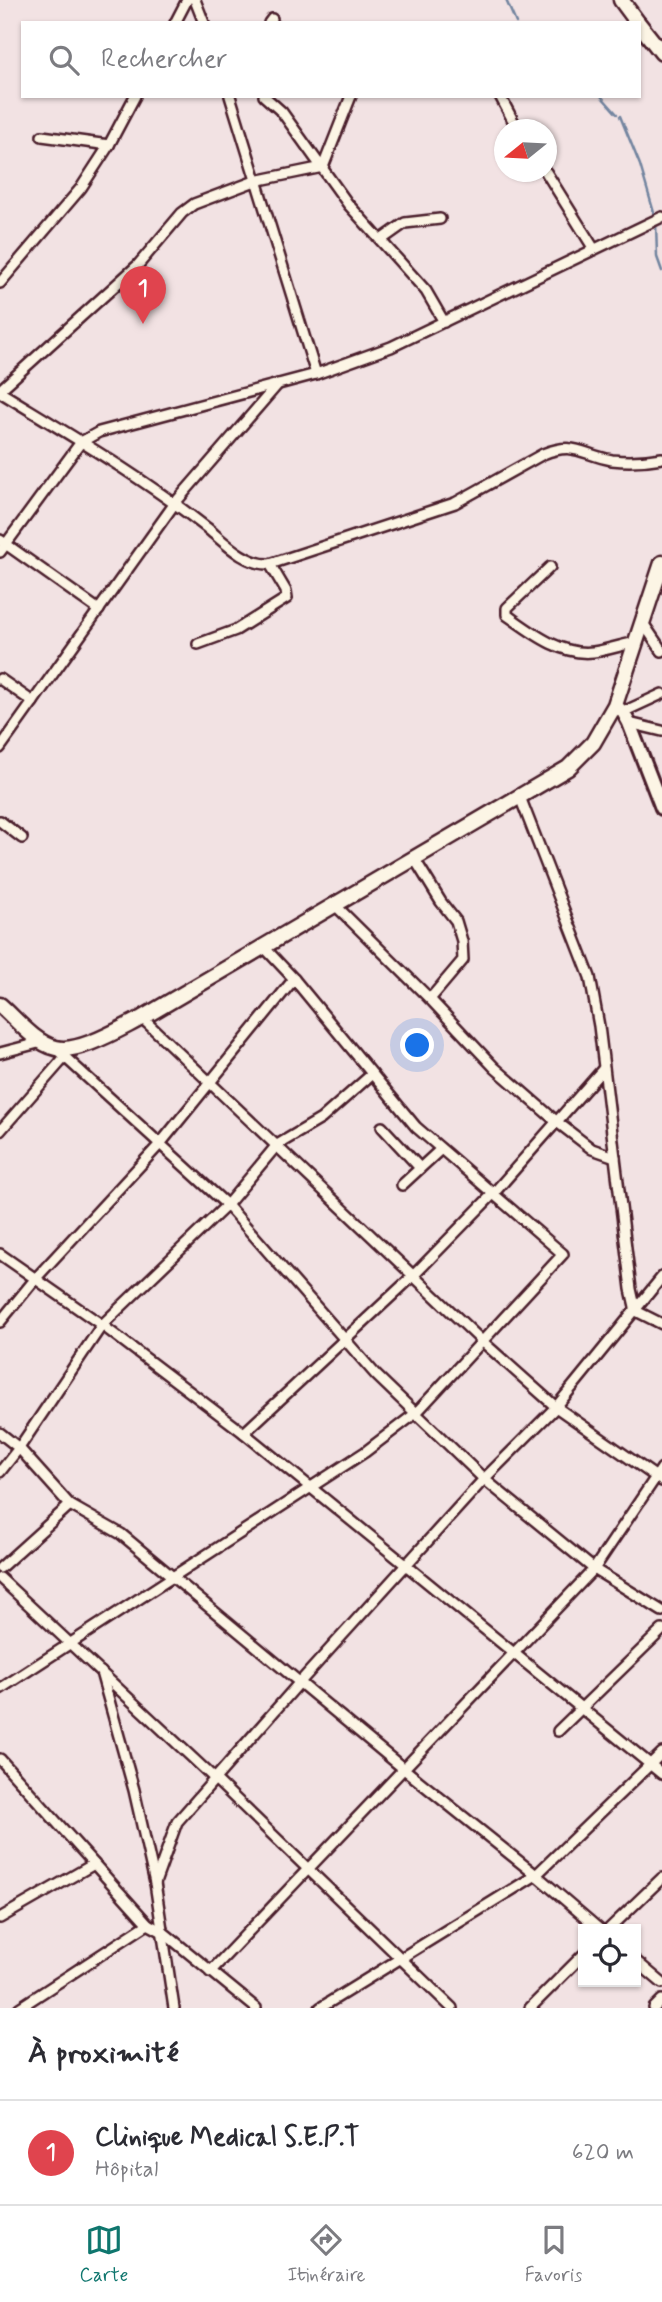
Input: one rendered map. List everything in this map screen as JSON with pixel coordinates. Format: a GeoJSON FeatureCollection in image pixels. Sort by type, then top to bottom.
{"type":"FeatureCollection","features":[{"type":"Feature","properties":{"kind":"main road"},"geometry":{"type":"LineString","coordinates":[[621,0],[637,21]]}},
{"type":"Feature","properties":{"kind":"main road"},"geometry":{"type":"LineString","coordinates":[[641,27],[662,53]]}},
{"type":"Feature","properties":{"kind":"main road"},"geometry":{"type":"LineString","coordinates":[[0,1005],[54,1049],[80,1046],[142,1018],[568,768],[622,713],[636,642],[662,563]]}},
{"type":"Feature","properties":{"kind":"street"},"geometry":{"type":"LineString","coordinates":[[176,21],[187,0]]}},
{"type":"Feature","properties":{"kind":"street"},"geometry":{"type":"LineString","coordinates":[[195,0],[203,21]]}},
{"type":"Feature","properties":{"kind":"street"},"geometry":{"type":"LineString","coordinates":[[0,283],[81,188],[109,145],[134,98]]}},
{"type":"Feature","properties":{"kind":"street"},"geometry":{"type":"LineString","coordinates":[[231,98],[316,374]]}},
{"type":"Feature","properties":{"kind":"street"},"geometry":{"type":"LineString","coordinates":[[266,98],[282,112],[348,204],[426,291],[444,322]]}},
{"type":"Feature","properties":{"kind":"street"},"geometry":{"type":"LineString","coordinates":[[323,167],[350,98]]}},
{"type":"Feature","properties":{"kind":"street"},"geometry":{"type":"LineString","coordinates":[[501,98],[512,119]]}},
{"type":"Feature","properties":{"kind":"street"},"geometry":{"type":"LineString","coordinates":[[42,136],[109,145]]}},
{"type":"Feature","properties":{"kind":"street"},"geometry":{"type":"LineString","coordinates":[[323,167],[255,181],[194,204],[138,265],[0,391],[175,503],[237,552],[258,564],[270,564],[455,503],[558,448],[573,447],[594,456],[623,461],[662,458]]}},
{"type":"Feature","properties":{"kind":"street"},"geometry":{"type":"LineString","coordinates":[[552,182],[594,249]]}},
{"type":"Feature","properties":{"kind":"street"},"geometry":{"type":"LineString","coordinates":[[99,610],[2,545],[81,442],[99,432],[316,374],[391,347],[661,217]]}},
{"type":"Feature","properties":{"kind":"street"},"geometry":{"type":"LineString","coordinates":[[381,240],[405,223],[440,219]]}},
{"type":"Feature","properties":{"kind":"street"},"geometry":{"type":"LineString","coordinates":[[0,748],[175,503],[279,383]]}},
{"type":"Feature","properties":{"kind":"street"},"geometry":{"type":"LineString","coordinates":[[198,644],[236,631],[287,598],[286,591],[270,564]]}},
{"type":"Feature","properties":{"kind":"street"},"geometry":{"type":"LineString","coordinates":[[550,567],[507,608],[508,615],[554,645],[577,651],[591,652],[636,642]]}},
{"type":"Feature","properties":{"kind":"street"},"geometry":{"type":"LineString","coordinates":[[643,624],[662,651]]}},
{"type":"Feature","properties":{"kind":"street"},"geometry":{"type":"LineString","coordinates":[[0,679],[33,702]]}},
{"type":"Feature","properties":{"kind":"street"},"geometry":{"type":"LineString","coordinates":[[622,713],[662,694]]}},
{"type":"Feature","properties":{"kind":"street"},"geometry":{"type":"LineString","coordinates":[[622,713],[662,732]]}},
{"type":"Feature","properties":{"kind":"street"},"geometry":{"type":"LineString","coordinates":[[622,713],[662,807]]}},
{"type":"Feature","properties":{"kind":"street"},"geometry":{"type":"LineString","coordinates":[[520,797],[590,977],[599,1026],[631,1289],[636,1311]]}},
{"type":"Feature","properties":{"kind":"street"},"geometry":{"type":"LineString","coordinates":[[0,821],[22,838]]}},
{"type":"Feature","properties":{"kind":"street"},"geometry":{"type":"LineString","coordinates":[[414,858],[441,902],[457,921],[463,953],[463,960],[430,999]]}},
{"type":"Feature","properties":{"kind":"street"},"geometry":{"type":"LineString","coordinates":[[334,904],[495,1068],[556,1122],[592,1149],[615,1157]]}},
{"type":"Feature","properties":{"kind":"street"},"geometry":{"type":"LineString","coordinates":[[0,1689],[365,1452],[416,1413],[563,1254],[416,1127],[294,979],[263,946]]}},
{"type":"Feature","properties":{"kind":"street"},"geometry":{"type":"LineString","coordinates":[[0,1322],[36,1278],[160,1144],[294,979]]}},
{"type":"Feature","properties":{"kind":"street"},"geometry":{"type":"LineString","coordinates":[[142,1018],[483,1342],[556,1407],[658,1479]]}},
{"type":"Feature","properties":{"kind":"street"},"geometry":{"type":"LineString","coordinates":[[0,1053],[54,1049],[227,1205],[376,1375],[484,1479],[594,1569],[662,1611]]}},
{"type":"Feature","properties":{"kind":"street"},"geometry":{"type":"LineString","coordinates":[[0,1131],[54,1049]]}},
{"type":"Feature","properties":{"kind":"street"},"geometry":{"type":"LineString","coordinates":[[244,1433],[414,1276],[493,1194],[604,1068]]}},
{"type":"Feature","properties":{"kind":"street"},"geometry":{"type":"LineString","coordinates":[[0,1472],[102,1325],[227,1205],[277,1145],[321,1119],[372,1074]]}},
{"type":"Feature","properties":{"kind":"street"},"geometry":{"type":"LineString","coordinates":[[382,1127],[420,1168]]}},
{"type":"Feature","properties":{"kind":"street"},"geometry":{"type":"LineString","coordinates":[[402,1185],[441,1149]]}},
{"type":"Feature","properties":{"kind":"street"},"geometry":{"type":"LineString","coordinates":[[0,1254],[102,1325],[244,1433],[662,1774]]}},
{"type":"Feature","properties":{"kind":"street"},"geometry":{"type":"LineString","coordinates":[[155,1883],[177,1822],[406,1564],[484,1479],[556,1407],[662,1277]]}},
{"type":"Feature","properties":{"kind":"street"},"geometry":{"type":"LineString","coordinates":[[636,1311],[662,1324]]}},
{"type":"Feature","properties":{"kind":"street"},"geometry":{"type":"LineString","coordinates":[[0,1433],[19,1447],[70,1505],[121,1534],[593,1924]]}},
{"type":"Feature","properties":{"kind":"street"},"geometry":{"type":"LineString","coordinates":[[210,1972],[594,1569],[658,1479],[662,1468]]}},
{"type":"Feature","properties":{"kind":"street"},"geometry":{"type":"LineString","coordinates":[[0,1568],[70,1505]]}},
{"type":"Feature","properties":{"kind":"street"},"geometry":{"type":"LineString","coordinates":[[0,1578],[214,1778],[452,2008]]}},
{"type":"Feature","properties":{"kind":"street"},"geometry":{"type":"LineString","coordinates":[[558,1731],[662,1630]]}},
{"type":"Feature","properties":{"kind":"street"},"geometry":{"type":"LineString","coordinates":[[100,1671],[134,1790],[155,1883],[174,2008]]}},
{"type":"Feature","properties":{"kind":"street"},"geometry":{"type":"LineString","coordinates":[[320,2008],[536,1875],[662,1753]]}},
{"type":"Feature","properties":{"kind":"street"},"geometry":{"type":"LineString","coordinates":[[2,1764],[148,1924],[163,1932],[256,2008]]}},
{"type":"Feature","properties":{"kind":"street"},"geometry":{"type":"LineString","coordinates":[[0,1918],[94,1864]]}},
{"type":"Feature","properties":{"kind":"street"},"geometry":{"type":"LineString","coordinates":[[614,1924],[662,1878]]}},
{"type":"Feature","properties":{"kind":"street"},"geometry":{"type":"LineString","coordinates":[[19,2008],[148,1924]]}},
{"type":"Feature","properties":{"kind":"street"},"geometry":{"type":"LineString","coordinates":[[530,2008],[578,1960]]}},
{"type":"Feature","properties":{"kind":"street"},"geometry":{"type":"LineString","coordinates":[[641,1965],[662,1983]]}},
{"type":"Feature","properties":{"kind":"street"},"geometry":{"type":"LineString","coordinates":[[654,2008],[662,2000]]}},
{"type":"Feature","properties":{"kind":"waterway"},"geometry":{"type":"LineString","coordinates":[[506,0],[515,21]]}},
{"type":"Feature","properties":{"kind":"waterway"},"geometry":{"type":"LineString","coordinates":[[603,98],[617,114]]}},
{"type":"Feature","properties":{"kind":"waterway"},"geometry":{"type":"LineString","coordinates":[[620,116],[640,165],[655,216]]}},
{"type":"Feature","properties":{"kind":"waterway"},"geometry":{"type":"LineString","coordinates":[[656,222],[657,257],[662,271]]}},
{"type":"Feature","properties":{"kind":"place","name":"Clinique Medical S.E.P.T"},"geometry":{"type":"Point","coordinates":[143,324]}}]}
